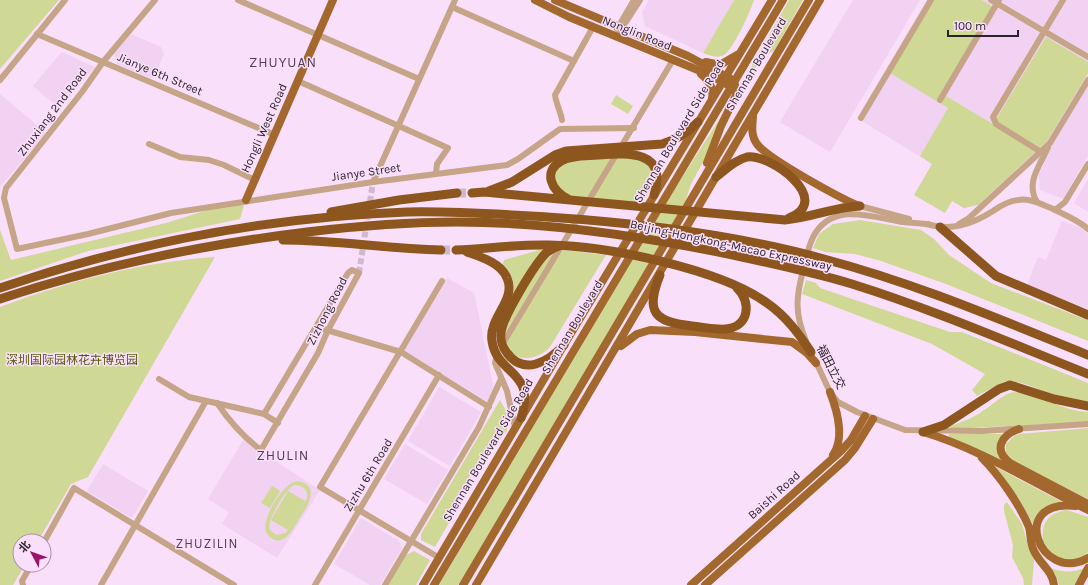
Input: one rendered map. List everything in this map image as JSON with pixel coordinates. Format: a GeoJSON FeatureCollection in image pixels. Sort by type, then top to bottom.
{"type":"FeatureCollection","features":[{"type":"Feature","properties":{"kind":"highway"},"geometry":{"type":"LineString","coordinates":[[571,200],[559,194],[553,187],[551,178],[554,167],[566,159],[635,145],[673,141],[682,136],[698,122]]}},
{"type":"Feature","properties":{"kind":"highway"},"geometry":{"type":"LineString","coordinates":[[484,192],[516,180],[560,153],[604,151],[628,153],[643,157],[654,167],[657,179],[654,195]]}},
{"type":"Feature","properties":{"kind":"highway"},"geometry":{"type":"LineString","coordinates":[[716,177],[733,164],[747,157],[769,159],[790,172],[806,196],[803,208],[793,217],[785,220]]}},
{"type":"Feature","properties":{"kind":"highway"},"geometry":{"type":"LineString","coordinates":[[472,193],[484,192],[785,220],[808,217],[842,208],[860,206]]}},
{"type":"Feature","properties":{"kind":"highway"},"geometry":{"type":"LineString","coordinates":[[264,223],[399,200],[456,193]]}},
{"type":"Feature","properties":{"kind":"highway","name":"Beijing-Hongkong-Macao Expressway"},"geometry":{"type":"LineString","coordinates":[[0,288],[63,268],[140,248],[207,233],[264,223],[406,212],[448,212],[561,218],[674,229],[773,246],[824,258],[928,292],[1088,355]]}},
{"type":"Feature","properties":{"kind":"highway","name":"Beijing-Hongkong-Macao Expressway"},"geometry":{"type":"LineString","coordinates":[[0,299],[75,275],[125,262],[242,241],[324,230],[417,223],[460,222],[556,227],[654,239],[783,266],[849,283],[918,306],[1088,374]]}},
{"type":"Feature","properties":{"kind":"highway"},"geometry":{"type":"LineString","coordinates":[[944,227],[996,276],[1088,314]]}},
{"type":"Feature","properties":{"kind":"highway"},"geometry":{"type":"LineString","coordinates":[[242,241],[324,240],[396,249],[441,250]]}},
{"type":"Feature","properties":{"kind":"highway"},"geometry":{"type":"LineString","coordinates":[[564,345],[550,358],[540,364],[512,365],[495,352],[491,334],[494,323],[509,293],[508,279],[502,270],[492,263],[459,250],[547,244],[566,245],[639,257],[681,268],[729,283],[758,297],[776,309],[792,325],[811,352]]}},
{"type":"Feature","properties":{"kind":"highway"},"geometry":{"type":"LineString","coordinates":[[521,418],[525,405],[525,392],[501,340],[504,321],[545,254],[555,247],[566,245]]}},
{"type":"Feature","properties":{"kind":"highway"},"geometry":{"type":"LineString","coordinates":[[660,274],[653,294],[654,306],[659,317],[667,327],[696,330],[726,329],[736,326],[743,320],[747,311],[745,298],[729,283]]}},
{"type":"Feature","properties":{"kind":"highway"},"geometry":{"type":"LineString","coordinates":[[923,432],[944,425],[999,389],[1010,385],[1058,400],[1088,406]]}},
{"type":"Feature","properties":{"kind":"main road","name":"Hongli West Road"},"geometry":{"type":"LineString","coordinates":[[246,200],[333,0]]}},
{"type":"Feature","properties":{"kind":"main road","name":"Nonglin Road"},"geometry":{"type":"LineString","coordinates":[[535,0],[616,37],[697,70],[725,78]]}},
{"type":"Feature","properties":{"kind":"main road","name":"Nonglin Road"},"geometry":{"type":"LineString","coordinates":[[555,0],[688,56],[725,78]]}},
{"type":"Feature","properties":{"kind":"main road","name":"Shennan Boulevard Side Road"},"geometry":{"type":"LineString","coordinates":[[423,585],[438,557],[564,345],[772,0]]}},
{"type":"Feature","properties":{"kind":"main road"},"geometry":{"type":"LineString","coordinates":[[761,19],[778,0]]}},
{"type":"Feature","properties":{"kind":"main road","name":"Shennan Boulevard"},"geometry":{"type":"LineString","coordinates":[[434,585],[556,378],[783,0]]}},
{"type":"Feature","properties":{"kind":"main road","name":"Shennan Boulevard"},"geometry":{"type":"LineString","coordinates":[[463,585],[809,0]]}},
{"type":"Feature","properties":{"kind":"main road"},"geometry":{"type":"LineString","coordinates":[[476,585],[611,358],[820,0]]}},
{"type":"Feature","properties":{"kind":"main road"},"geometry":{"type":"LineString","coordinates":[[786,59],[798,19]]}},
{"type":"Feature","properties":{"kind":"main road"},"geometry":{"type":"LineString","coordinates":[[620,27],[627,35],[669,54],[674,60]]}},
{"type":"Feature","properties":{"kind":"main road"},"geometry":{"type":"LineString","coordinates":[[688,56],[715,65],[720,65],[731,60],[742,51]]}},
{"type":"Feature","properties":{"kind":"main road"},"geometry":{"type":"LineString","coordinates":[[697,70],[710,82],[713,95],[711,101]]}},
{"type":"Feature","properties":{"kind":"main road","name":"Shennan Boulevard"},"geometry":{"type":"LineString","coordinates":[[700,182],[721,126],[735,100],[737,90],[725,78]]}},
{"type":"Feature","properties":{"kind":"main road"},"geometry":{"type":"LineString","coordinates":[[754,114],[752,132],[754,139],[769,159]]}},
{"type":"Feature","properties":{"kind":"main road"},"geometry":{"type":"LineString","coordinates":[[709,189],[719,151]]}},
{"type":"Feature","properties":{"kind":"main road"},"geometry":{"type":"LineString","coordinates":[[790,172],[846,201],[860,206]]}},
{"type":"Feature","properties":{"kind":"main road"},"geometry":{"type":"LineString","coordinates":[[611,358],[625,341],[636,334],[667,327]]}},
{"type":"Feature","properties":{"kind":"main road"},"geometry":{"type":"LineString","coordinates":[[696,330],[792,342],[807,353],[816,363]]}},
{"type":"Feature","properties":{"kind":"main road"},"geometry":{"type":"LineString","coordinates":[[556,378],[564,345]]}},
{"type":"Feature","properties":{"kind":"main road"},"geometry":{"type":"LineString","coordinates":[[823,467],[836,451],[839,440],[837,419],[830,392]]}},
{"type":"Feature","properties":{"kind":"main road"},"geometry":{"type":"LineString","coordinates":[[542,453],[586,399]]}},
{"type":"Feature","properties":{"kind":"main road","name":"Baishi Road"},"geometry":{"type":"LineString","coordinates":[[691,585],[846,446],[865,416]]}},
{"type":"Feature","properties":{"kind":"main road","name":"Baishi Road"},"geometry":{"type":"LineString","coordinates":[[705,585],[846,460],[873,419]]}},
{"type":"Feature","properties":{"kind":"main road"},"geometry":{"type":"LineString","coordinates":[[1019,429],[1011,432],[1003,439],[1000,448],[1003,457],[1010,464],[1083,504],[1088,510]]}},
{"type":"Feature","properties":{"kind":"main road"},"geometry":{"type":"LineString","coordinates":[[923,432],[948,440],[1083,504]]}},
{"type":"Feature","properties":{"kind":"main road"},"geometry":{"type":"LineString","coordinates":[[975,453],[990,467],[1014,500],[1038,546],[1043,560],[1052,576],[1054,585]]}},
{"type":"Feature","properties":{"kind":"main road"},"geometry":{"type":"LineString","coordinates":[[1034,540],[1038,523],[1048,512],[1062,505],[1083,504]]}},
{"type":"Feature","properties":{"kind":"main road"},"geometry":{"type":"LineString","coordinates":[[1043,560],[1057,565],[1070,567],[1077,565],[1088,558]]}},
{"type":"Feature","properties":{"kind":"main road"},"geometry":{"type":"LineString","coordinates":[[1079,585],[1088,568]]}},
{"type":"Feature","properties":{"kind":"street"},"geometry":{"type":"LineString","coordinates":[[0,80],[65,0]]}},
{"type":"Feature","properties":{"kind":"street","name":"Zhuxiang 2nd Road"},"geometry":{"type":"LineString","coordinates":[[18,249],[4,192],[82,92],[102,62],[155,0]]}},
{"type":"Feature","properties":{"kind":"street"},"geometry":{"type":"LineString","coordinates":[[238,0],[419,79]]}},
{"type":"Feature","properties":{"kind":"street"},"geometry":{"type":"LineString","coordinates":[[373,182],[455,0]]}},
{"type":"Feature","properties":{"kind":"street"},"geometry":{"type":"LineString","coordinates":[[616,37],[634,0]]}},
{"type":"Feature","properties":{"kind":"street"},"geometry":{"type":"LineString","coordinates":[[620,27],[640,0]]}},
{"type":"Feature","properties":{"kind":"street"},"geometry":{"type":"LineString","coordinates":[[861,118],[931,0]]}},
{"type":"Feature","properties":{"kind":"street"},"geometry":{"type":"LineString","coordinates":[[991,0],[998,2],[1088,58]]}},
{"type":"Feature","properties":{"kind":"street"},"geometry":{"type":"LineString","coordinates":[[1041,152],[996,124],[993,117],[1063,0]]}},
{"type":"Feature","properties":{"kind":"street"},"geometry":{"type":"LineString","coordinates":[[940,100],[998,2]]}},
{"type":"Feature","properties":{"kind":"street"},"geometry":{"type":"LineString","coordinates":[[452,7],[574,61]]}},
{"type":"Feature","properties":{"kind":"street"},"geometry":{"type":"LineString","coordinates":[[562,120],[560,107],[555,99],[555,95],[593,27]]}},
{"type":"Feature","properties":{"kind":"street","name":"Jianye 6th Street"},"geometry":{"type":"LineString","coordinates":[[37,34],[275,135]]}},
{"type":"Feature","properties":{"kind":"street"},"geometry":{"type":"LineString","coordinates":[[515,428],[508,391],[494,363],[496,355],[674,60]]}},
{"type":"Feature","properties":{"kind":"street"},"geometry":{"type":"LineString","coordinates":[[1037,202],[1033,194],[1032,183],[1050,143],[1088,80]]}},
{"type":"Feature","properties":{"kind":"street"},"geometry":{"type":"LineString","coordinates":[[298,81],[448,148],[438,164],[436,173]]}},
{"type":"Feature","properties":{"kind":"street","name":"Jianye Street"},"geometry":{"type":"LineString","coordinates":[[18,249],[88,234],[171,212],[511,163],[560,129],[634,128]]}},
{"type":"Feature","properties":{"kind":"street"},"geometry":{"type":"LineString","coordinates":[[944,227],[966,220],[1050,143]]}},
{"type":"Feature","properties":{"kind":"street"},"geometry":{"type":"LineString","coordinates":[[149,144],[180,157],[209,160],[224,165],[255,180]]}},
{"type":"Feature","properties":{"kind":"street"},"geometry":{"type":"LineString","coordinates":[[1055,210],[1065,202],[1088,164]]}},
{"type":"Feature","properties":{"kind":"street"},"geometry":{"type":"LineString","coordinates":[[1068,216],[1067,205],[1088,170]]}},
{"type":"Feature","properties":{"kind":"street","name":"福田立交"},"geometry":{"type":"LineString","coordinates":[[1088,229],[1068,216],[1055,210],[1037,202],[1025,200],[1012,201],[973,222],[958,227],[944,227],[850,214],[834,217],[822,225],[816,232],[810,244],[797,291],[798,317],[811,352],[830,392],[842,405],[865,416],[905,430],[923,432],[1019,429],[1088,424]]}},
{"type":"Feature","properties":{"kind":"street","name":"福田立交"},"geometry":{"type":"LineString","coordinates":[[860,206],[928,224]]}},
{"type":"Feature","properties":{"kind":"street","name":"Zizhong Road"},"geometry":{"type":"LineString","coordinates":[[217,404],[229,422],[248,441],[261,450],[318,353],[328,330],[360,273],[352,270],[348,273],[264,414]]}},
{"type":"Feature","properties":{"kind":"street"},"geometry":{"type":"LineString","coordinates":[[438,557],[320,487],[442,281]]}},
{"type":"Feature","properties":{"kind":"street"},"geometry":{"type":"LineString","coordinates":[[320,321],[323,328],[328,330],[401,352],[489,407]]}},
{"type":"Feature","properties":{"kind":"street","name":"Zizhu 6th Road"},"geometry":{"type":"LineString","coordinates":[[315,585],[440,375]]}},
{"type":"Feature","properties":{"kind":"street"},"geometry":{"type":"LineString","coordinates":[[159,379],[189,397],[264,414],[278,423]]}},
{"type":"Feature","properties":{"kind":"street"},"geometry":{"type":"LineString","coordinates":[[385,585],[479,427],[501,379]]}},
{"type":"Feature","properties":{"kind":"street"},"geometry":{"type":"LineString","coordinates":[[101,585],[206,401]]}},
{"type":"Feature","properties":{"kind":"street"},"geometry":{"type":"LineString","coordinates":[[49,533],[74,488],[234,585]]}},
{"type":"Feature","properties":{"kind":"street"},"geometry":{"type":"LineString","coordinates":[[23,585],[22,581],[26,573]]}},
{"type":"Feature","properties":{"kind":"shaded area"},"geometry":{"type":"Polygon","coordinates":[[[649,0],[734,0],[703,53],[645,26],[642,12],[649,0]]]}},
{"type":"Feature","properties":{"kind":"shaded area"},"geometry":{"type":"Polygon","coordinates":[[[853,0],[920,0],[830,152],[780,122],[853,0]]]}},
{"type":"Feature","properties":{"kind":"shaded area"},"geometry":{"type":"Polygon","coordinates":[[[927,0],[1088,0],[1088,156],[1063,199],[1040,190],[1039,174],[1044,164],[1036,161],[983,208],[978,205],[964,208],[952,201],[945,213],[914,195],[932,164],[857,118],[927,0]]]}},
{"type":"Feature","properties":{"kind":"shaded area"},"geometry":{"type":"Polygon","coordinates":[[[131,34],[161,47],[164,54],[153,79],[117,64],[114,53],[131,34]]]}},
{"type":"Feature","properties":{"kind":"shaded area"},"geometry":{"type":"Polygon","coordinates":[[[62,52],[95,67],[59,108],[33,86],[62,52]]]}},
{"type":"Feature","properties":{"kind":"shaded area"},"geometry":{"type":"Polygon","coordinates":[[[0,94],[46,133],[0,187],[0,94]]]}},
{"type":"Feature","properties":{"kind":"shaded area"},"geometry":{"type":"Polygon","coordinates":[[[1088,179],[1088,212],[1074,203],[1088,179]]]}},
{"type":"Feature","properties":{"kind":"shaded area"},"geometry":{"type":"Polygon","coordinates":[[[1062,221],[1081,228],[1088,234],[1088,309],[1027,285],[1038,257],[1046,260],[1062,221]]]}},
{"type":"Feature","properties":{"kind":"shaded area"},"geometry":{"type":"Polygon","coordinates":[[[447,278],[474,293],[494,389],[487,401],[404,351],[447,278]]]}},
{"type":"Feature","properties":{"kind":"shaded area"},"geometry":{"type":"Polygon","coordinates":[[[439,387],[481,412],[450,466],[408,441],[439,387]]]}},
{"type":"Feature","properties":{"kind":"shaded area"},"geometry":{"type":"Polygon","coordinates":[[[243,440],[320,490],[277,558],[222,524],[229,512],[208,499],[243,440]]]}},
{"type":"Feature","properties":{"kind":"shaded area"},"geometry":{"type":"Polygon","coordinates":[[[405,444],[448,470],[427,504],[384,479],[405,444]]]}},
{"type":"Feature","properties":{"kind":"shaded area"},"geometry":{"type":"Polygon","coordinates":[[[103,464],[148,491],[132,518],[87,491],[103,464]]]}},
{"type":"Feature","properties":{"kind":"shaded area"},"geometry":{"type":"Polygon","coordinates":[[[361,518],[399,541],[402,548],[380,585],[370,585],[334,564],[361,518]]]}},
{"type":"Feature","properties":{"kind":"green space"},"geometry":{"type":"Polygon","coordinates":[[[0,0],[59,0],[0,69],[0,0]]]}},
{"type":"Feature","properties":{"kind":"green space"},"geometry":{"type":"Polygon","coordinates":[[[734,0],[754,0],[737,38],[728,52],[724,55],[716,57],[703,53],[734,0]]]}},
{"type":"Feature","properties":{"kind":"green space"},"geometry":{"type":"Polygon","coordinates":[[[789,0],[803,0],[774,51],[765,55],[753,71],[750,69],[789,0]]]}},
{"type":"Feature","properties":{"kind":"green space"},"geometry":{"type":"Polygon","coordinates":[[[933,0],[982,0],[993,7],[941,93],[993,124],[1046,37],[1088,62],[1088,73],[1047,141],[978,205],[964,208],[952,201],[945,213],[914,195],[932,164],[920,156],[948,108],[890,73],[933,0]]]}},
{"type":"Feature","properties":{"kind":"green space"},"geometry":{"type":"Polygon","coordinates":[[[616,95],[633,106],[628,114],[611,104],[616,95]]]}},
{"type":"Feature","properties":{"kind":"green space"},"geometry":{"type":"Polygon","coordinates":[[[724,112],[708,153],[691,184],[685,203],[464,576],[458,585],[439,585],[665,204],[724,112]]]}},
{"type":"Feature","properties":{"kind":"green space"},"geometry":{"type":"Polygon","coordinates":[[[629,157],[643,159],[655,174],[651,189],[642,203],[570,198],[563,193],[554,178],[558,168],[567,162],[584,159],[629,157]]]}},
{"type":"Feature","properties":{"kind":"green space"},"geometry":{"type":"Polygon","coordinates":[[[245,202],[240,219],[88,251],[0,281],[0,230],[11,260],[166,223],[220,206],[245,202]]]}},
{"type":"Feature","properties":{"kind":"green space"},"geometry":{"type":"Polygon","coordinates":[[[860,220],[921,230],[934,239],[949,255],[991,283],[1082,318],[1088,318],[1088,341],[946,284],[881,261],[855,254],[825,252],[813,248],[819,234],[833,224],[860,220]]]}},
{"type":"Feature","properties":{"kind":"green space"},"geometry":{"type":"Polygon","coordinates":[[[546,248],[513,297],[514,288],[511,276],[502,266],[504,260],[546,248]]]}},
{"type":"Feature","properties":{"kind":"green space"},"geometry":{"type":"Polygon","coordinates":[[[564,250],[606,255],[550,347],[543,353],[536,356],[521,358],[509,350],[506,343],[505,333],[507,326],[517,305],[538,270],[550,256],[564,250]]]}},
{"type":"Feature","properties":{"kind":"green space","name":"深圳国际园林花卉博览园"},"geometry":{"type":"Polygon","coordinates":[[[215,257],[88,477],[71,484],[43,533],[12,533],[12,573],[20,573],[13,585],[0,585],[0,307],[52,289],[106,274],[160,263],[215,257]]]}},
{"type":"Feature","properties":{"kind":"green space"},"geometry":{"type":"Polygon","coordinates":[[[806,280],[816,283],[820,288],[950,332],[962,332],[1088,383],[1088,402],[1049,393],[1025,384],[1011,381],[1003,382],[977,396],[972,390],[985,374],[932,344],[802,294],[806,280]]]}},
{"type":"Feature","properties":{"kind":"green space"},"geometry":{"type":"Polygon","coordinates":[[[1013,392],[1023,393],[1069,409],[1088,412],[1088,422],[952,429],[950,426],[976,415],[988,408],[1001,397],[1013,392]]]}},
{"type":"Feature","properties":{"kind":"green space"},"geometry":{"type":"Polygon","coordinates":[[[500,400],[506,411],[507,431],[476,466],[458,496],[454,514],[435,547],[421,540],[421,534],[500,400]]]}},
{"type":"Feature","properties":{"kind":"green space"},"geometry":{"type":"Polygon","coordinates":[[[1088,428],[1088,499],[1013,461],[1006,454],[1006,444],[1014,436],[1019,434],[1088,428]]]}},
{"type":"Feature","properties":{"kind":"green space"},"geometry":{"type":"Polygon","coordinates":[[[949,434],[1005,434],[998,445],[999,456],[1004,464],[949,438],[949,434]]]}},
{"type":"Feature","properties":{"kind":"green space"},"geometry":{"type":"Polygon","coordinates":[[[992,465],[1062,502],[1053,504],[1034,526],[1022,504],[992,465]]]}},
{"type":"Feature","properties":{"kind":"green space"},"geometry":{"type":"Polygon","coordinates":[[[297,481],[305,483],[311,492],[310,497],[306,509],[293,529],[285,538],[276,540],[271,538],[266,532],[265,526],[274,502],[291,483],[297,481]],[[297,485],[290,488],[281,499],[273,513],[270,530],[276,535],[286,533],[307,498],[306,490],[297,485]]]}},
{"type":"Feature","properties":{"kind":"green space"},"geometry":{"type":"Polygon","coordinates":[[[272,486],[280,491],[270,508],[261,503],[272,486]]]}},
{"type":"Feature","properties":{"kind":"green space"},"geometry":{"type":"Polygon","coordinates":[[[288,491],[305,501],[288,530],[271,520],[288,491]]]}},
{"type":"Feature","properties":{"kind":"green space"},"geometry":{"type":"Polygon","coordinates":[[[1007,502],[1022,524],[1029,549],[1034,560],[1032,585],[1024,585],[1023,578],[1012,557],[1013,545],[1004,511],[1004,505],[1007,502]]]}},
{"type":"Feature","properties":{"kind":"green space"},"geometry":{"type":"Polygon","coordinates":[[[1067,510],[1088,517],[1088,552],[1082,558],[1065,562],[1044,549],[1043,528],[1048,519],[1053,515],[1067,510]]]}},
{"type":"Feature","properties":{"kind":"green space"},"geometry":{"type":"Polygon","coordinates":[[[414,551],[430,560],[416,585],[388,585],[406,555],[414,551]]]}},
{"type":"Feature","properties":{"kind":"green space"},"geometry":{"type":"Polygon","coordinates":[[[1050,568],[1076,571],[1084,568],[1076,585],[1059,585],[1055,574],[1050,568]]]}},
{"type":"Feature","properties":{"kind":"tunnel"},"geometry":{"type":"LineString","coordinates":[[359,273],[373,182]]}},
{"type":"Feature","properties":{"kind":"tunnel"},"geometry":{"type":"LineString","coordinates":[[457,193],[472,193]]}},
{"type":"Feature","properties":{"kind":"tunnel"},"geometry":{"type":"LineString","coordinates":[[441,250],[456,250]]}},
{"type":"Feature","properties":{"kind":"district","name":"ZHUYUAN"},"geometry":{"type":"Point","coordinates":[283,62]}},
{"type":"Feature","properties":{"kind":"district","name":"ZHULIN"},"geometry":{"type":"Point","coordinates":[283,455]}},
{"type":"Feature","properties":{"kind":"district","name":"ZHUZILIN"},"geometry":{"type":"Point","coordinates":[207,543]}}]}
